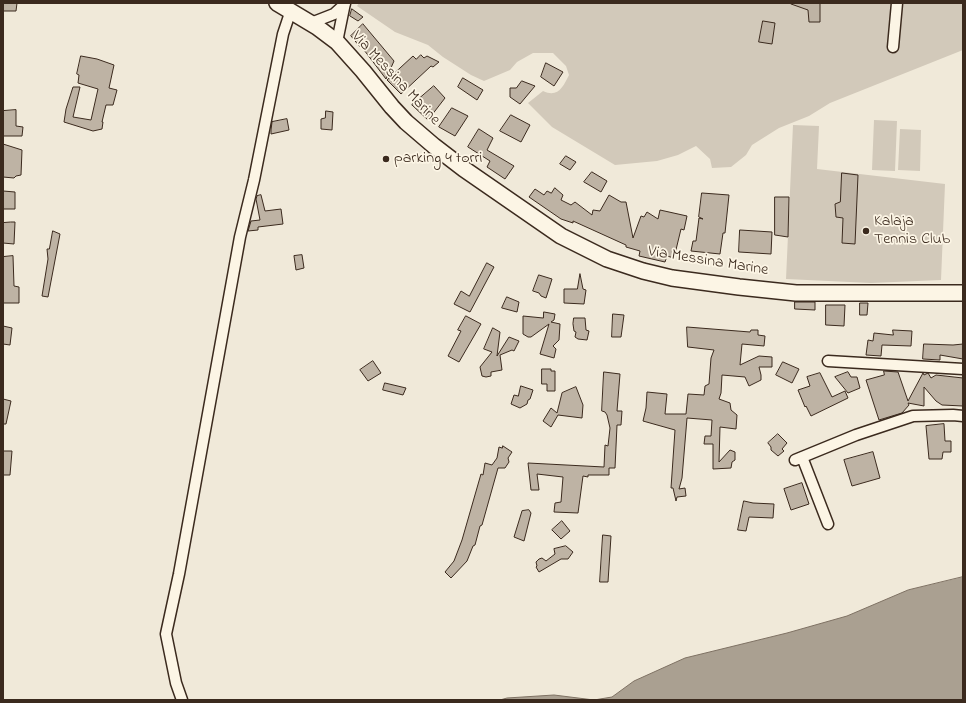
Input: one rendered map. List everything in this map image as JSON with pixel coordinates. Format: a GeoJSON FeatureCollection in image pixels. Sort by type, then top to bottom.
{"type":"FeatureCollection","features":[{"type":"Feature","properties":{"kind":"main road","name":"Via Messina Marine"},"geometry":{"type":"LineString","coordinates":[[277,3],[311,22],[337,42],[406,122],[464,170],[534,216],[561,236],[607,259],[672,278],[796,293],[963,293]]}},
{"type":"Feature","properties":{"kind":"street"},"geometry":{"type":"LineString","coordinates":[[311,22],[334,14],[345,3]]}},
{"type":"Feature","properties":{"kind":"street"},"geometry":{"type":"LineString","coordinates":[[337,42],[345,3]]}},
{"type":"Feature","properties":{"kind":"street"},"geometry":{"type":"LineString","coordinates":[[893,46],[897,3]]}},
{"type":"Feature","properties":{"kind":"street"},"geometry":{"type":"LineString","coordinates":[[182,700],[176,683],[166,634],[179,574],[240,237],[254,180],[283,34],[291,10]]}},
{"type":"Feature","properties":{"kind":"street"},"geometry":{"type":"LineString","coordinates":[[828,362],[963,369]]}},
{"type":"Feature","properties":{"kind":"street"},"geometry":{"type":"LineString","coordinates":[[828,524],[798,459],[856,435],[913,416],[963,416]]}},
{"type":"Feature","properties":{"kind":"shaded area"},"geometry":{"type":"Polygon","coordinates":[[[359,3],[963,3],[963,50],[830,103],[809,116],[779,128],[752,145],[746,155],[731,167],[712,168],[710,159],[696,146],[678,155],[657,161],[615,165],[552,127],[528,103],[543,91],[553,93],[565,84],[569,75],[566,66],[553,53],[533,53],[517,62],[510,70],[484,81],[471,75],[443,57],[428,45],[395,32],[357,6],[359,3]]]}},
{"type":"Feature","properties":{"kind":"shaded area"},"geometry":{"type":"Polygon","coordinates":[[[874,120],[897,121],[895,171],[872,170],[874,120]]]}},
{"type":"Feature","properties":{"kind":"shaded area","name":"Kalaja Tennis Club"},"geometry":{"type":"Polygon","coordinates":[[[793,125],[819,126],[817,169],[945,184],[941,280],[871,283],[786,279],[793,125]]]}},
{"type":"Feature","properties":{"kind":"shaded area"},"geometry":{"type":"Polygon","coordinates":[[[900,129],[921,130],[920,171],[898,170],[900,129]]]}},
{"type":"Feature","properties":{"kind":"shaded area"},"geometry":{"type":"Polygon","coordinates":[[[963,577],[963,700],[594,700],[612,697],[634,681],[685,658],[787,633],[847,616],[908,590],[963,577]]]}},
{"type":"Feature","properties":{"kind":"shaded area"},"geometry":{"type":"Polygon","coordinates":[[[554,695],[594,700],[500,700],[507,698],[554,695]]]}},
{"type":"Feature","properties":{"kind":"building"},"geometry":{"type":"Polygon","coordinates":[[[3,3],[17,3],[16,11],[3,11],[3,3]]]}},
{"type":"Feature","properties":{"kind":"building"},"geometry":{"type":"Polygon","coordinates":[[[791,3],[820,3],[820,22],[809,22],[808,10],[791,3]]]}},
{"type":"Feature","properties":{"kind":"building"},"geometry":{"type":"Polygon","coordinates":[[[352,9],[363,17],[358,21],[350,16],[352,9]]]}},
{"type":"Feature","properties":{"kind":"building"},"geometry":{"type":"Polygon","coordinates":[[[763,21],[775,23],[772,44],[759,42],[763,21]]]}},
{"type":"Feature","properties":{"kind":"building"},"geometry":{"type":"Polygon","coordinates":[[[363,24],[394,61],[386,79],[361,46],[360,47],[351,36],[363,24]]]}},
{"type":"Feature","properties":{"kind":"building"},"geometry":{"type":"Polygon","coordinates":[[[421,55],[424,58],[427,56],[439,62],[433,67],[431,66],[401,94],[387,80],[413,56],[416,59],[421,55]]]}},
{"type":"Feature","properties":{"kind":"building"},"geometry":{"type":"Polygon","coordinates":[[[81,56],[97,59],[114,65],[109,88],[117,90],[113,105],[106,105],[102,129],[93,131],[64,122],[66,109],[73,87],[80,87],[73,117],[91,120],[98,89],[78,83],[79,75],[77,74],[81,56]]]}},
{"type":"Feature","properties":{"kind":"building"},"geometry":{"type":"Polygon","coordinates":[[[546,63],[563,72],[554,86],[541,77],[546,63]]]}},
{"type":"Feature","properties":{"kind":"building"},"geometry":{"type":"Polygon","coordinates":[[[463,78],[483,90],[477,100],[458,87],[463,78]]]}},
{"type":"Feature","properties":{"kind":"building"},"geometry":{"type":"Polygon","coordinates":[[[522,81],[535,86],[520,104],[510,97],[510,88],[516,88],[522,81]]]}},
{"type":"Feature","properties":{"kind":"building"},"geometry":{"type":"Polygon","coordinates":[[[434,86],[445,98],[428,120],[412,105],[434,86]]]}},
{"type":"Feature","properties":{"kind":"building"},"geometry":{"type":"Polygon","coordinates":[[[452,108],[468,116],[455,136],[439,127],[452,108]]]}},
{"type":"Feature","properties":{"kind":"building"},"geometry":{"type":"Polygon","coordinates":[[[16,110],[16,126],[23,127],[22,136],[3,136],[3,111],[16,110]]]}},
{"type":"Feature","properties":{"kind":"building"},"geometry":{"type":"Polygon","coordinates":[[[326,111],[333,112],[332,130],[321,129],[321,119],[325,118],[326,111]]]}},
{"type":"Feature","properties":{"kind":"building"},"geometry":{"type":"Polygon","coordinates":[[[511,115],[530,125],[521,142],[500,131],[511,115]]]}},
{"type":"Feature","properties":{"kind":"building"},"geometry":{"type":"Polygon","coordinates":[[[287,119],[289,130],[271,134],[272,122],[287,119]]]}},
{"type":"Feature","properties":{"kind":"building"},"geometry":{"type":"Polygon","coordinates":[[[479,129],[493,138],[487,150],[514,166],[505,179],[487,167],[490,161],[468,147],[479,129]]]}},
{"type":"Feature","properties":{"kind":"building"},"geometry":{"type":"Polygon","coordinates":[[[3,144],[22,150],[21,175],[14,178],[3,177],[3,144]]]}},
{"type":"Feature","properties":{"kind":"building"},"geometry":{"type":"Polygon","coordinates":[[[566,156],[576,162],[570,170],[560,164],[566,156]]]}},
{"type":"Feature","properties":{"kind":"building"},"geometry":{"type":"Polygon","coordinates":[[[592,172],[607,181],[601,192],[584,182],[592,172]]]}},
{"type":"Feature","properties":{"kind":"building"},"geometry":{"type":"Polygon","coordinates":[[[842,173],[858,175],[855,244],[842,243],[843,218],[836,217],[835,204],[840,202],[842,173]]]}},
{"type":"Feature","properties":{"kind":"building"},"geometry":{"type":"Polygon","coordinates":[[[555,188],[563,195],[561,200],[571,205],[575,202],[592,215],[593,210],[600,211],[609,195],[621,202],[626,202],[633,238],[641,216],[644,217],[647,212],[658,219],[660,210],[687,216],[684,230],[681,229],[674,258],[667,256],[665,262],[639,256],[640,251],[626,247],[626,245],[573,221],[573,223],[561,219],[529,197],[535,189],[544,195],[547,191],[551,193],[555,188]]]}},
{"type":"Feature","properties":{"kind":"building"},"geometry":{"type":"Polygon","coordinates":[[[3,191],[15,192],[15,209],[3,209],[3,191]]]}},
{"type":"Feature","properties":{"kind":"building"},"geometry":{"type":"Polygon","coordinates":[[[702,193],[729,195],[725,233],[723,233],[720,254],[691,251],[693,241],[696,241],[699,218],[703,219],[699,217],[702,193]]]}},
{"type":"Feature","properties":{"kind":"building"},"geometry":{"type":"Polygon","coordinates":[[[261,195],[265,211],[281,209],[283,224],[258,227],[258,230],[248,231],[251,221],[260,220],[256,199],[257,196],[261,195]]]}},
{"type":"Feature","properties":{"kind":"building"},"geometry":{"type":"Polygon","coordinates":[[[775,197],[789,197],[788,237],[775,235],[775,197]]]}},
{"type":"Feature","properties":{"kind":"building"},"geometry":{"type":"Polygon","coordinates":[[[15,222],[14,244],[3,243],[3,223],[15,222]]]}},
{"type":"Feature","properties":{"kind":"building"},"geometry":{"type":"Polygon","coordinates":[[[740,230],[772,232],[771,254],[739,252],[740,230]]]}},
{"type":"Feature","properties":{"kind":"building"},"geometry":{"type":"Polygon","coordinates":[[[53,231],[60,234],[48,297],[42,296],[48,259],[47,249],[49,249],[53,231]]]}},
{"type":"Feature","properties":{"kind":"building"},"geometry":{"type":"Polygon","coordinates":[[[302,255],[304,268],[296,270],[294,256],[302,255]]]}},
{"type":"Feature","properties":{"kind":"building"},"geometry":{"type":"Polygon","coordinates":[[[13,256],[14,286],[19,287],[19,303],[3,303],[3,257],[13,256]]]}},
{"type":"Feature","properties":{"kind":"building"},"geometry":{"type":"Polygon","coordinates":[[[487,263],[494,267],[470,312],[454,304],[461,291],[469,296],[487,263]]]}},
{"type":"Feature","properties":{"kind":"building"},"geometry":{"type":"Polygon","coordinates":[[[580,274],[583,289],[586,290],[584,304],[564,303],[564,289],[577,289],[580,274]]]}},
{"type":"Feature","properties":{"kind":"building"},"geometry":{"type":"Polygon","coordinates":[[[539,275],[552,279],[546,298],[533,291],[539,275]]]}},
{"type":"Feature","properties":{"kind":"building"},"geometry":{"type":"Polygon","coordinates":[[[507,297],[519,302],[517,312],[502,308],[507,297]]]}},
{"type":"Feature","properties":{"kind":"building"},"geometry":{"type":"Polygon","coordinates":[[[795,302],[815,302],[815,310],[795,309],[795,302]]]}},
{"type":"Feature","properties":{"kind":"building"},"geometry":{"type":"Polygon","coordinates":[[[860,303],[868,303],[867,315],[860,315],[860,303]]]}},
{"type":"Feature","properties":{"kind":"building"},"geometry":{"type":"Polygon","coordinates":[[[826,305],[845,305],[844,326],[826,325],[826,305]]]}},
{"type":"Feature","properties":{"kind":"building"},"geometry":{"type":"Polygon","coordinates":[[[544,312],[555,314],[554,320],[551,322],[560,324],[559,340],[553,346],[556,349],[554,358],[540,354],[549,324],[531,337],[523,334],[523,316],[543,318],[544,312]]]}},
{"type":"Feature","properties":{"kind":"building"},"geometry":{"type":"Polygon","coordinates":[[[613,314],[624,315],[621,337],[612,337],[613,314]]]}},
{"type":"Feature","properties":{"kind":"building"},"geometry":{"type":"Polygon","coordinates":[[[466,316],[481,324],[459,362],[448,356],[461,331],[458,330],[466,316]]]}},
{"type":"Feature","properties":{"kind":"building"},"geometry":{"type":"Polygon","coordinates":[[[574,318],[585,318],[586,330],[589,331],[587,340],[578,339],[575,337],[576,332],[574,331],[573,324],[574,318]]]}},
{"type":"Feature","properties":{"kind":"building"},"geometry":{"type":"Polygon","coordinates":[[[3,326],[12,328],[10,345],[3,344],[3,326]]]}},
{"type":"Feature","properties":{"kind":"building"},"geometry":{"type":"Polygon","coordinates":[[[687,327],[750,332],[751,330],[758,330],[758,335],[765,336],[764,346],[742,344],[740,365],[759,356],[772,357],[772,367],[759,367],[761,380],[749,386],[745,377],[722,375],[721,393],[719,399],[730,403],[731,410],[737,415],[736,429],[720,427],[719,462],[730,450],[735,452],[735,460],[732,462],[731,468],[713,469],[713,444],[704,444],[705,436],[711,436],[712,420],[687,418],[682,478],[679,489],[685,488],[686,496],[677,497],[676,501],[673,488],[671,488],[675,430],[643,421],[647,392],[667,394],[665,414],[686,414],[688,394],[704,395],[705,386],[709,384],[711,358],[714,350],[688,347],[687,327]]]}},
{"type":"Feature","properties":{"kind":"building"},"geometry":{"type":"Polygon","coordinates":[[[493,328],[500,332],[497,356],[509,337],[519,341],[514,351],[512,350],[500,355],[502,370],[491,372],[491,376],[486,377],[482,376],[480,367],[492,352],[484,349],[493,328]]]}},
{"type":"Feature","properties":{"kind":"building"},"geometry":{"type":"Polygon","coordinates":[[[893,330],[912,331],[911,346],[882,345],[881,356],[866,355],[868,340],[873,341],[874,333],[893,335],[893,330]]]}},
{"type":"Feature","properties":{"kind":"building"},"geometry":{"type":"Polygon","coordinates":[[[924,344],[963,344],[963,359],[940,355],[940,360],[923,359],[924,344]]]}},
{"type":"Feature","properties":{"kind":"building"},"geometry":{"type":"Polygon","coordinates":[[[373,361],[381,373],[368,381],[360,370],[373,361]]]}},
{"type":"Feature","properties":{"kind":"building"},"geometry":{"type":"Polygon","coordinates":[[[783,362],[799,369],[792,383],[776,375],[783,362]]]}},
{"type":"Feature","properties":{"kind":"building"},"geometry":{"type":"Polygon","coordinates":[[[542,369],[551,369],[551,371],[555,371],[555,391],[547,391],[547,384],[542,384],[542,369]]]}},
{"type":"Feature","properties":{"kind":"building"},"geometry":{"type":"Polygon","coordinates":[[[884,371],[898,372],[908,401],[923,373],[924,375],[928,373],[931,378],[936,375],[963,378],[963,406],[942,405],[936,401],[924,387],[924,406],[908,403],[909,405],[902,413],[879,420],[866,380],[884,375],[884,371]]]}},
{"type":"Feature","properties":{"kind":"building"},"geometry":{"type":"Polygon","coordinates":[[[604,372],[620,374],[617,411],[622,411],[621,425],[617,425],[615,468],[609,468],[609,475],[583,476],[578,513],[554,512],[555,503],[561,502],[563,477],[537,474],[539,490],[531,490],[528,463],[604,467],[605,445],[608,446],[610,428],[607,415],[602,411],[604,372]]]}},
{"type":"Feature","properties":{"kind":"building"},"geometry":{"type":"Polygon","coordinates":[[[848,372],[851,377],[857,377],[860,388],[848,393],[835,377],[848,372]]]}},
{"type":"Feature","properties":{"kind":"building"},"geometry":{"type":"Polygon","coordinates":[[[820,373],[832,397],[845,391],[848,398],[811,416],[806,406],[805,407],[798,390],[810,386],[807,377],[820,373]]]}},
{"type":"Feature","properties":{"kind":"building"},"geometry":{"type":"Polygon","coordinates":[[[385,383],[406,388],[403,395],[383,390],[385,383]]]}},
{"type":"Feature","properties":{"kind":"building"},"geometry":{"type":"Polygon","coordinates":[[[521,386],[533,390],[527,404],[520,408],[511,404],[514,395],[518,396],[521,386]]]}},
{"type":"Feature","properties":{"kind":"building"},"geometry":{"type":"Polygon","coordinates":[[[576,387],[583,405],[582,418],[558,415],[551,427],[543,421],[551,408],[557,413],[562,393],[576,387]]]}},
{"type":"Feature","properties":{"kind":"building"},"geometry":{"type":"Polygon","coordinates":[[[3,399],[11,401],[6,424],[3,424],[3,399]]]}},
{"type":"Feature","properties":{"kind":"building"},"geometry":{"type":"Polygon","coordinates":[[[944,424],[945,441],[951,441],[951,452],[943,452],[942,459],[929,459],[926,426],[944,424]]]}},
{"type":"Feature","properties":{"kind":"building"},"geometry":{"type":"Polygon","coordinates":[[[778,434],[787,443],[782,449],[784,451],[778,456],[771,450],[768,443],[778,434]]]}},
{"type":"Feature","properties":{"kind":"building"},"geometry":{"type":"Polygon","coordinates":[[[503,446],[512,452],[508,458],[509,462],[505,468],[498,468],[475,545],[473,546],[467,561],[451,578],[445,572],[454,561],[462,540],[481,474],[483,475],[485,463],[492,465],[497,458],[499,447],[502,448],[503,446]]]}},
{"type":"Feature","properties":{"kind":"building"},"geometry":{"type":"Polygon","coordinates":[[[3,451],[12,451],[10,475],[3,475],[3,451]]]}},
{"type":"Feature","properties":{"kind":"building"},"geometry":{"type":"Polygon","coordinates":[[[873,452],[880,478],[852,486],[844,460],[873,452]]]}},
{"type":"Feature","properties":{"kind":"building"},"geometry":{"type":"Polygon","coordinates":[[[802,483],[809,504],[791,510],[784,489],[802,483]]]}},
{"type":"Feature","properties":{"kind":"building"},"geometry":{"type":"Polygon","coordinates":[[[744,501],[774,504],[773,518],[749,517],[746,531],[738,530],[744,501]]]}},
{"type":"Feature","properties":{"kind":"building"},"geometry":{"type":"Polygon","coordinates":[[[529,510],[531,513],[524,541],[514,537],[522,511],[529,510]]]}},
{"type":"Feature","properties":{"kind":"building"},"geometry":{"type":"Polygon","coordinates":[[[562,521],[570,531],[561,539],[552,530],[562,521]]]}},
{"type":"Feature","properties":{"kind":"building"},"geometry":{"type":"Polygon","coordinates":[[[603,535],[611,536],[608,582],[600,582],[603,535]]]}},
{"type":"Feature","properties":{"kind":"building"},"geometry":{"type":"Polygon","coordinates":[[[566,546],[573,552],[568,559],[561,559],[539,572],[536,567],[536,562],[539,559],[542,558],[546,561],[555,554],[554,549],[566,546]]]}},
{"type":"Feature","properties":{"kind":"place","name":"parking 4 torri"},"geometry":{"type":"Point","coordinates":[386,159]}},
{"type":"Feature","properties":{"kind":"place","name":"Kalaja Tennis Club"},"geometry":{"type":"Point","coordinates":[866,231]}}]}
